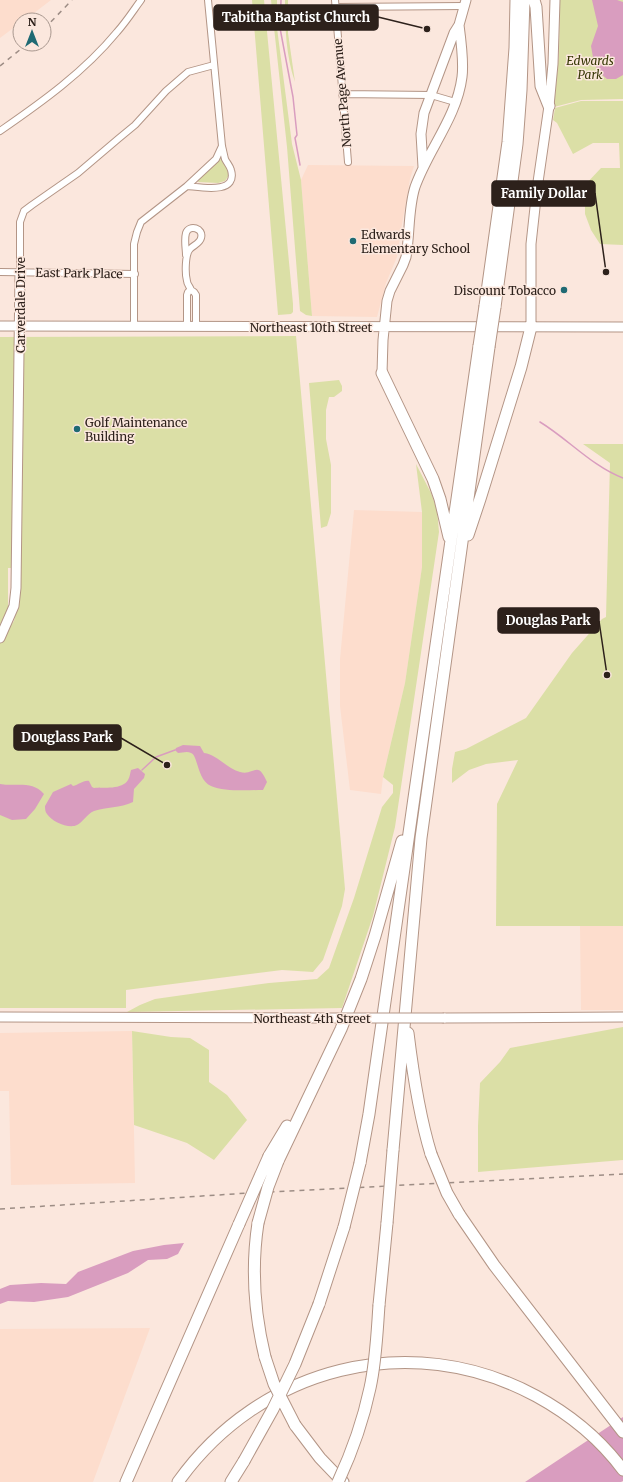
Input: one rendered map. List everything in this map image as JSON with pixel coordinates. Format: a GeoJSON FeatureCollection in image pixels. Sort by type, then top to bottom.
{"type":"FeatureCollection","features":[{"type":"Feature","properties":{"kind":"highway"},"geometry":{"type":"LineString","coordinates":[[490,307],[508,142],[515,48],[516,0]]}},
{"type":"Feature","properties":{"kind":"highway"},"geometry":{"type":"LineString","coordinates":[[231,1482],[273,1409],[319,1304],[344,1228],[360,1163],[369,1114],[451,542],[517,144],[521,90],[524,0]]}},
{"type":"Feature","properties":{"kind":"highway"},"geometry":{"type":"LineString","coordinates":[[534,0],[536,7],[541,86],[548,106]]}},
{"type":"Feature","properties":{"kind":"highway"},"geometry":{"type":"LineString","coordinates":[[460,558],[521,368],[531,327]]}},
{"type":"Feature","properties":{"kind":"highway"},"geometry":{"type":"LineString","coordinates":[[338,1482],[357,1438],[370,1387],[375,1354],[421,838],[460,558],[484,347]]}},
{"type":"Feature","properties":{"kind":"highway"},"geometry":{"type":"LineString","coordinates":[[382,373],[433,479],[440,498],[451,542]]}},
{"type":"Feature","properties":{"kind":"highway"},"geometry":{"type":"LineString","coordinates":[[126,1482],[239,1224],[318,1076],[341,1029],[361,979],[377,929],[414,798]]}},
{"type":"Feature","properties":{"kind":"highway"},"geometry":{"type":"LineString","coordinates":[[406,1008],[419,1108],[424,1133],[448,1193],[494,1265],[623,1432]]}},
{"type":"Feature","properties":{"kind":"highway"},"geometry":{"type":"LineString","coordinates":[[274,1158],[258,1224],[253,1262],[255,1312],[265,1357],[277,1390],[295,1425],[315,1452],[344,1482]]}},
{"type":"Feature","properties":{"kind":"highway"},"geometry":{"type":"LineString","coordinates":[[178,1482],[214,1440],[242,1415],[292,1387],[307,1380],[343,1370],[384,1363],[415,1362],[465,1369],[510,1383],[556,1407],[579,1424],[599,1443],[623,1470]]}},
{"type":"Feature","properties":{"kind":"main road"},"geometry":{"type":"LineString","coordinates":[[531,327],[531,244],[553,64],[556,0]]}},
{"type":"Feature","properties":{"kind":"main road"},"geometry":{"type":"LineString","coordinates":[[423,167],[422,123],[424,113],[454,33],[459,25],[466,3]]}},
{"type":"Feature","properties":{"kind":"main road"},"geometry":{"type":"LineString","coordinates":[[382,373],[387,301],[390,291],[406,257],[412,200],[423,167],[436,145],[460,89],[462,76],[459,25]]}},
{"type":"Feature","properties":{"kind":"main road","name":"Carverdale Drive"},"geometry":{"type":"LineString","coordinates":[[0,638],[14,606],[16,588],[20,272]]}},
{"type":"Feature","properties":{"kind":"main road","name":"Northeast 10th Street"},"geometry":{"type":"LineString","coordinates":[[0,326],[623,327]]}},
{"type":"Feature","properties":{"kind":"main road","name":"Northeast 4th Street"},"geometry":{"type":"LineString","coordinates":[[0,1017],[623,1017]]}},
{"type":"Feature","properties":{"kind":"street"},"geometry":{"type":"LineString","coordinates":[[0,131],[48,98],[85,65],[117,32],[140,0]]}},
{"type":"Feature","properties":{"kind":"street"},"geometry":{"type":"LineString","coordinates":[[187,186],[216,188],[227,186],[231,182],[232,175],[231,168],[225,159],[222,146],[208,0]]}},
{"type":"Feature","properties":{"kind":"street","name":"North Page Avenue"},"geometry":{"type":"LineString","coordinates":[[335,0],[348,162]]}},
{"type":"Feature","properties":{"kind":"street"},"geometry":{"type":"LineString","coordinates":[[335,7],[466,3]]}},
{"type":"Feature","properties":{"kind":"street","name":"Carverdale Drive"},"geometry":{"type":"LineString","coordinates":[[20,272],[20,222],[24,212],[32,204],[78,173],[135,125],[166,91],[188,72],[214,65]]}},
{"type":"Feature","properties":{"kind":"street"},"geometry":{"type":"LineString","coordinates":[[342,94],[431,95],[455,102]]}},
{"type":"Feature","properties":{"kind":"street"},"geometry":{"type":"LineString","coordinates":[[134,326],[134,244],[141,222],[187,186],[216,159],[222,146]]}},
{"type":"Feature","properties":{"kind":"street"},"geometry":{"type":"LineString","coordinates":[[186,255],[187,282],[191,290],[196,295],[192,326]]}},
{"type":"Feature","properties":{"kind":"street","name":"East Park Place"},"geometry":{"type":"LineString","coordinates":[[0,272],[135,274]]}},
{"type":"Feature","properties":{"kind":"street"},"geometry":{"type":"LineString","coordinates":[[191,290],[187,295],[192,326]]}},
{"type":"Feature","properties":{"kind":"shaded area"},"geometry":{"type":"Polygon","coordinates":[[[0,0],[51,0],[35,12],[12,12],[12,29],[0,38],[0,0]]]}},
{"type":"Feature","properties":{"kind":"shaded area"},"geometry":{"type":"Polygon","coordinates":[[[592,0],[617,0],[623,2],[623,75],[616,79],[607,79],[599,72],[594,63],[591,46],[598,26],[592,0]]]}},
{"type":"Feature","properties":{"kind":"shaded area","name":"Edwards Elementary School"},"geometry":{"type":"Polygon","coordinates":[[[308,165],[414,166],[410,179],[397,257],[386,283],[377,317],[312,316],[301,180],[308,165]]]}},
{"type":"Feature","properties":{"kind":"shaded area"},"geometry":{"type":"Polygon","coordinates":[[[354,510],[422,512],[422,567],[405,683],[383,777],[381,794],[350,790],[340,706],[340,659],[354,510]]]}},
{"type":"Feature","properties":{"kind":"shaded area"},"geometry":{"type":"Polygon","coordinates":[[[183,745],[200,746],[204,753],[214,756],[230,768],[240,772],[245,773],[255,770],[261,771],[267,782],[263,790],[230,790],[211,786],[203,779],[195,758],[191,753],[178,753],[175,750],[183,745]]]}},
{"type":"Feature","properties":{"kind":"shaded area"},"geometry":{"type":"Polygon","coordinates":[[[138,768],[145,774],[144,778],[134,789],[133,802],[94,811],[79,824],[74,826],[65,825],[53,820],[46,812],[45,806],[53,792],[71,784],[73,786],[87,781],[89,781],[94,788],[117,787],[128,780],[131,770],[138,768]]]}},
{"type":"Feature","properties":{"kind":"shaded area"},"geometry":{"type":"Polygon","coordinates":[[[0,784],[29,785],[44,794],[35,809],[26,819],[12,820],[0,815],[0,784]]]}},
{"type":"Feature","properties":{"kind":"shaded area"},"geometry":{"type":"Polygon","coordinates":[[[580,926],[623,926],[623,1010],[581,1010],[580,926]]]}},
{"type":"Feature","properties":{"kind":"shaded area"},"geometry":{"type":"Polygon","coordinates":[[[132,1031],[135,1183],[11,1185],[9,1091],[0,1091],[0,1033],[132,1031]]]}},
{"type":"Feature","properties":{"kind":"shaded area"},"geometry":{"type":"Polygon","coordinates":[[[184,1243],[178,1254],[167,1259],[148,1260],[128,1273],[68,1297],[34,1302],[8,1301],[0,1304],[0,1289],[10,1285],[41,1283],[66,1284],[78,1272],[133,1251],[184,1243]]]}},
{"type":"Feature","properties":{"kind":"shaded area"},"geometry":{"type":"Polygon","coordinates":[[[150,1328],[93,1482],[0,1482],[0,1329],[150,1328]]]}},
{"type":"Feature","properties":{"kind":"shaded area"},"geometry":{"type":"Polygon","coordinates":[[[623,1417],[623,1481],[525,1482],[623,1417]]]}},
{"type":"Feature","properties":{"kind":"green space"},"geometry":{"type":"Polygon","coordinates":[[[252,0],[264,0],[293,304],[293,312],[291,314],[278,315],[252,0]]]}},
{"type":"Feature","properties":{"kind":"green space"},"geometry":{"type":"Polygon","coordinates":[[[271,0],[277,0],[277,28],[292,144],[301,180],[312,316],[306,315],[300,311],[287,147],[271,0]]]}},
{"type":"Feature","properties":{"kind":"green space"},"geometry":{"type":"Polygon","coordinates":[[[285,0],[288,0],[288,33],[295,82],[287,42],[285,0]]]}},
{"type":"Feature","properties":{"kind":"green space","name":"Edwards Park"},"geometry":{"type":"Polygon","coordinates":[[[560,0],[623,0],[623,99],[581,100],[554,107],[559,53],[560,0]]]}},
{"type":"Feature","properties":{"kind":"green space"},"geometry":{"type":"Polygon","coordinates":[[[581,101],[623,101],[623,245],[600,244],[591,230],[585,214],[585,185],[601,168],[620,168],[619,143],[593,143],[573,154],[557,123],[553,120],[555,108],[581,101]]]}},
{"type":"Feature","properties":{"kind":"green space"},"geometry":{"type":"Polygon","coordinates":[[[220,159],[229,171],[229,175],[225,181],[218,183],[198,182],[199,179],[220,159]]]}},
{"type":"Feature","properties":{"kind":"green space"},"geometry":{"type":"Polygon","coordinates":[[[296,336],[345,889],[342,906],[323,960],[313,972],[282,970],[126,990],[126,1008],[0,1008],[0,642],[14,621],[19,595],[20,568],[8,568],[8,608],[0,625],[0,337],[296,336]]]}},
{"type":"Feature","properties":{"kind":"green space"},"geometry":{"type":"Polygon","coordinates":[[[339,380],[342,386],[342,391],[334,397],[329,397],[326,410],[326,439],[331,465],[331,513],[327,526],[321,528],[309,383],[339,380]]]}},
{"type":"Feature","properties":{"kind":"green space"},"geometry":{"type":"Polygon","coordinates":[[[583,444],[623,444],[623,926],[496,926],[497,804],[518,760],[486,764],[469,770],[452,783],[452,769],[455,752],[466,749],[526,718],[572,653],[602,619],[606,617],[610,463],[583,444]]]}},
{"type":"Feature","properties":{"kind":"green space"},"geometry":{"type":"Polygon","coordinates":[[[416,464],[431,493],[437,510],[439,532],[395,827],[373,916],[342,1008],[127,1012],[155,999],[269,983],[317,979],[329,968],[354,898],[382,807],[393,793],[393,785],[383,777],[405,683],[422,567],[422,512],[416,464]]]}},
{"type":"Feature","properties":{"kind":"green space"},"geometry":{"type":"Polygon","coordinates":[[[623,1027],[623,1160],[478,1172],[480,1083],[500,1062],[510,1048],[623,1027]]]}},
{"type":"Feature","properties":{"kind":"green space"},"geometry":{"type":"Polygon","coordinates":[[[132,1031],[171,1037],[190,1038],[209,1050],[209,1082],[227,1095],[247,1120],[214,1160],[187,1143],[134,1125],[132,1031]]]}},
{"type":"Feature","properties":{"kind":"waterway"},"geometry":{"type":"LineString","coordinates":[[281,0],[280,28],[293,97],[297,135],[295,138],[300,165]]}},
{"type":"Feature","properties":{"kind":"waterway"},"geometry":{"type":"LineString","coordinates":[[540,422],[601,467],[623,478]]}},
{"type":"Feature","properties":{"kind":"waterway"},"geometry":{"type":"LineString","coordinates":[[142,770],[156,757],[175,750]]}},
{"type":"Feature","properties":{"kind":"railway"},"geometry":{"type":"LineString","coordinates":[[52,21],[72,0]]}},
{"type":"Feature","properties":{"kind":"railway"},"geometry":{"type":"LineString","coordinates":[[0,66],[17,52]]}},
{"type":"Feature","properties":{"kind":"railway"},"geometry":{"type":"LineString","coordinates":[[0,1209],[249,1193],[623,1174]]}},
{"type":"Feature","properties":{"kind":"place","name":"Tabitha Baptist Church"},"geometry":{"type":"Point","coordinates":[427,29]}},
{"type":"Feature","properties":{"kind":"place","name":"Edwards Elementary School"},"geometry":{"type":"Point","coordinates":[353,241]}},
{"type":"Feature","properties":{"kind":"place","name":"Family Dollar"},"geometry":{"type":"Point","coordinates":[606,272]}},
{"type":"Feature","properties":{"kind":"place","name":"Discount Tobacco"},"geometry":{"type":"Point","coordinates":[564,290]}},
{"type":"Feature","properties":{"kind":"place","name":"Golf Maintenance Building"},"geometry":{"type":"Point","coordinates":[77,429]}},
{"type":"Feature","properties":{"kind":"place","name":"Douglas Park"},"geometry":{"type":"Point","coordinates":[607,675]}},
{"type":"Feature","properties":{"kind":"place","name":"Douglass Park"},"geometry":{"type":"Point","coordinates":[167,765]}}]}
